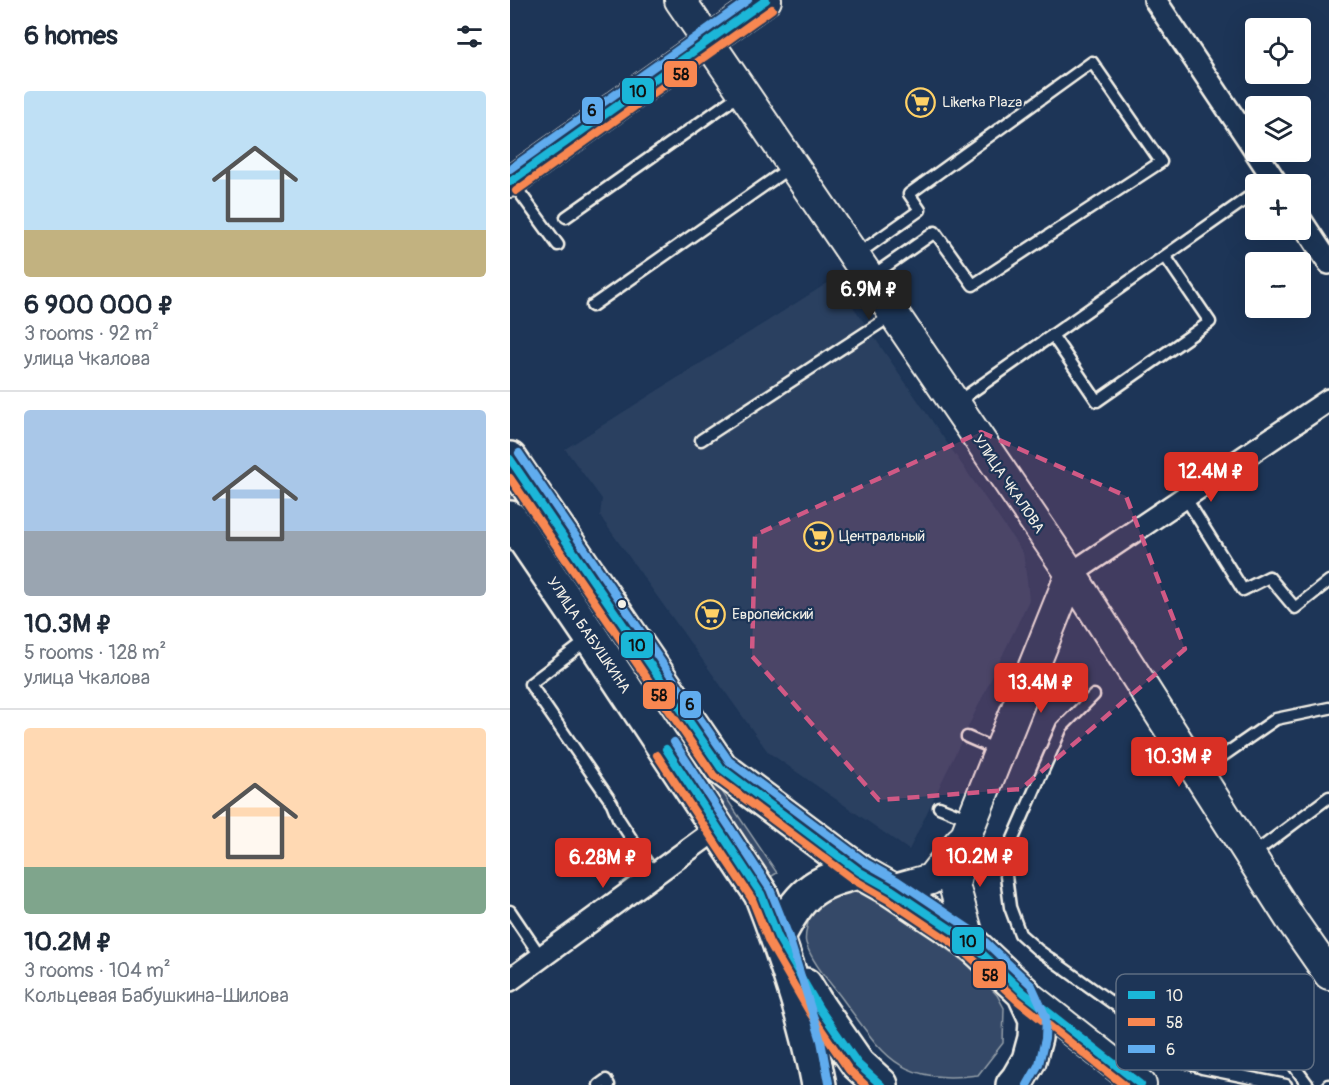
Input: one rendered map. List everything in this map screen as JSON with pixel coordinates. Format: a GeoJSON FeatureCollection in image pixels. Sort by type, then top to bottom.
{"type":"FeatureCollection","features":[{"type":"Feature","properties":{"kind":"main road","name":"УЛИЦА ЧКАЛОВА"},"geometry":{"type":"LineString","coordinates":[[680,0],[1071,574],[1329,974]]}},
{"type":"Feature","properties":{"kind":"main road"},"geometry":{"type":"LineString","coordinates":[[511,182],[766,0]]}},
{"type":"Feature","properties":{"kind":"main road"},"geometry":{"type":"LineString","coordinates":[[510,459],[721,768],[860,872],[892,890],[970,942],[1024,993],[1116,1065]]}},
{"type":"Feature","properties":{"kind":"main road","name":"УЛИЦА БАБУШКИНА"},"geometry":{"type":"LineString","coordinates":[[518,535],[591,637],[761,894],[778,937]]}},
{"type":"Feature","properties":{"kind":"main road"},"geometry":{"type":"LineString","coordinates":[[970,942],[954,885],[969,828],[1071,574]]}},
{"type":"Feature","properties":{"kind":"main road"},"geometry":{"type":"LineString","coordinates":[[892,890],[931,879],[969,828]]}},
{"type":"Feature","properties":{"kind":"main road"},"geometry":{"type":"LineString","coordinates":[[819,1085],[811,1044],[778,937],[790,913],[810,890],[836,877],[860,872]]}},
{"type":"Feature","properties":{"kind":"main road"},"geometry":{"type":"LineString","coordinates":[[778,937],[819,1008],[858,1064],[881,1085]]}},
{"type":"Feature","properties":{"kind":"main road"},"geometry":{"type":"LineString","coordinates":[[1012,1085],[1029,1060],[1035,1038],[1036,1019],[1024,993]]}},
{"type":"Feature","properties":{"kind":"main road"},"geometry":{"type":"LineString","coordinates":[[1122,1070],[1141,1085]]}},
{"type":"Feature","properties":{"kind":"street"},"geometry":{"type":"LineString","coordinates":[[1155,0],[1245,135]]}},
{"type":"Feature","properties":{"kind":"street"},"geometry":{"type":"LineString","coordinates":[[1311,236],[1329,263]]}},
{"type":"Feature","properties":{"kind":"street"},"geometry":{"type":"LineString","coordinates":[[1071,574],[1329,400]]}},
{"type":"Feature","properties":{"kind":"street"},"geometry":{"type":"LineString","coordinates":[[510,980],[718,828]]}},
{"type":"Feature","properties":{"kind":"lane"},"geometry":{"type":"LineString","coordinates":[[1092,62],[1161,162],[973,285],[935,232],[862,267],[920,210],[909,194],[1092,62]]}},
{"type":"Feature","properties":{"kind":"lane"},"geometry":{"type":"LineString","coordinates":[[566,217],[742,92]]}},
{"type":"Feature","properties":{"kind":"lane"},"geometry":{"type":"LineString","coordinates":[[592,306],[792,166]]}},
{"type":"Feature","properties":{"kind":"lane"},"geometry":{"type":"LineString","coordinates":[[511,182],[558,245]]}},
{"type":"Feature","properties":{"kind":"lane"},"geometry":{"type":"LineString","coordinates":[[955,404],[1245,200]]}},
{"type":"Feature","properties":{"kind":"lane"},"geometry":{"type":"LineString","coordinates":[[1052,335],[1097,401],[1182,342],[1210,322],[1165,256]]}},
{"type":"Feature","properties":{"kind":"lane"},"geometry":{"type":"LineString","coordinates":[[701,440],[894,314]]}},
{"type":"Feature","properties":{"kind":"lane"},"geometry":{"type":"LineString","coordinates":[[1185,497],[1243,590],[1269,577],[1295,608],[1329,581]]}},
{"type":"Feature","properties":{"kind":"lane"},"geometry":{"type":"LineString","coordinates":[[591,637],[530,684],[612,803],[618,818],[655,875]]}},
{"type":"Feature","properties":{"kind":"lane"},"geometry":{"type":"LineString","coordinates":[[1094,695],[1062,727],[1009,848],[1006,876],[1010,907],[1020,934],[1038,950],[1116,1006]]}},
{"type":"Feature","properties":{"kind":"lane"},"geometry":{"type":"LineString","coordinates":[[1198,773],[1276,719],[1329,708]]}},
{"type":"Feature","properties":{"kind":"lane"},"geometry":{"type":"LineString","coordinates":[[967,737],[1000,751]]}},
{"type":"Feature","properties":{"kind":"lane"},"geometry":{"type":"LineString","coordinates":[[1251,856],[1329,797]]}},
{"type":"Feature","properties":{"kind":"lane"},"geometry":{"type":"LineString","coordinates":[[939,807],[969,828]]}},
{"type":"Feature","properties":{"kind":"lane"},"geometry":{"type":"LineString","coordinates":[[510,911],[542,957]]}},
{"type":"Feature","properties":{"kind":"lane"},"geometry":{"type":"LineString","coordinates":[[1212,1070],[1286,1085]]}},
{"type":"Feature","properties":{"kind":"lane"},"geometry":{"type":"LineString","coordinates":[[1297,1070],[1308,1085]]}},
{"type":"Feature","properties":{"kind":"lane"},"geometry":{"type":"LineString","coordinates":[[599,1085],[606,1080],[609,1085]]}},
{"type":"Feature","properties":{"kind":"highlighted area"},"geometry":{"type":"Polygon","coordinates":[[[981,432],[1126,496],[1185,649],[1021,789],[879,800],[752,656],[755,535],[981,432]]]}},
{"type":"Feature","properties":{"kind":"shaded area"},"geometry":{"type":"Polygon","coordinates":[[[834,279],[1023,553],[1027,581],[1029,600],[909,850],[768,752],[600,516],[602,499],[565,449],[834,279]]]}},
{"type":"Feature","properties":{"kind":"shaded area"},"geometry":{"type":"Polygon","coordinates":[[[510,478],[777,873],[764,881],[510,504],[510,478]]]}},
{"type":"Feature","properties":{"kind":"shaded area"},"geometry":{"type":"Polygon","coordinates":[[[852,889],[872,893],[972,968],[997,995],[1004,1008],[1003,1043],[978,1075],[951,1077],[928,1075],[910,1070],[895,1062],[869,1035],[817,965],[805,939],[813,903],[852,889]]]}},
{"type":"Feature","properties":{"kind":"transit line","name":"6"},"geometry":{"type":"LineString","coordinates":[[510,169],[748,0]]}},
{"type":"Feature","properties":{"kind":"transit line","name":"10"},"geometry":{"type":"LineString","coordinates":[[510,182],[766,0]]}},
{"type":"Feature","properties":{"kind":"transit line","name":"58"},"geometry":{"type":"LineString","coordinates":[[516,191],[772,9]]}},
{"type":"Feature","properties":{"kind":"transit line","name":"6"},"geometry":{"type":"LineString","coordinates":[[519,453],[729,761],[866,863],[898,881],[977,934],[1032,986],[1046,1017],[1045,1039],[1039,1064],[1027,1085]]}},
{"type":"Feature","properties":{"kind":"transit line","name":"10"},"geometry":{"type":"LineString","coordinates":[[510,459],[721,768],[860,872],[892,890],[970,942],[1024,993],[1116,1065]]}},
{"type":"Feature","properties":{"kind":"transit line","name":"58"},"geometry":{"type":"LineString","coordinates":[[510,478],[714,776],[854,880],[887,899],[963,950],[1018,1001],[1124,1085]]}},
{"type":"Feature","properties":{"kind":"transit line","name":"6"},"geometry":{"type":"LineString","coordinates":[[674,742],[770,889],[788,934],[821,1041],[829,1083]]}},
{"type":"Feature","properties":{"kind":"transit line","name":"10"},"geometry":{"type":"LineString","coordinates":[[666,749],[761,894],[778,937],[819,1008],[858,1064],[881,1085]]}},
{"type":"Feature","properties":{"kind":"transit line","name":"58"},"geometry":{"type":"LineString","coordinates":[[657,755],[752,899],[769,942],[810,1013],[849,1070],[865,1085]]}},
{"type":"Feature","properties":{"kind":"transit line","name":"10"},"geometry":{"type":"LineString","coordinates":[[1122,1070],[1141,1085]]}},
{"type":"Feature","properties":{"kind":"place","name":"Likerka Plaza"},"geometry":{"type":"Point","coordinates":[921,102]}},
{"type":"Feature","properties":{"kind":"place","name":"Центральный"},"geometry":{"type":"Point","coordinates":[818,536]}},
{"type":"Feature","properties":{"kind":"place","name":"Европейский"},"geometry":{"type":"Point","coordinates":[711,614]}}]}
